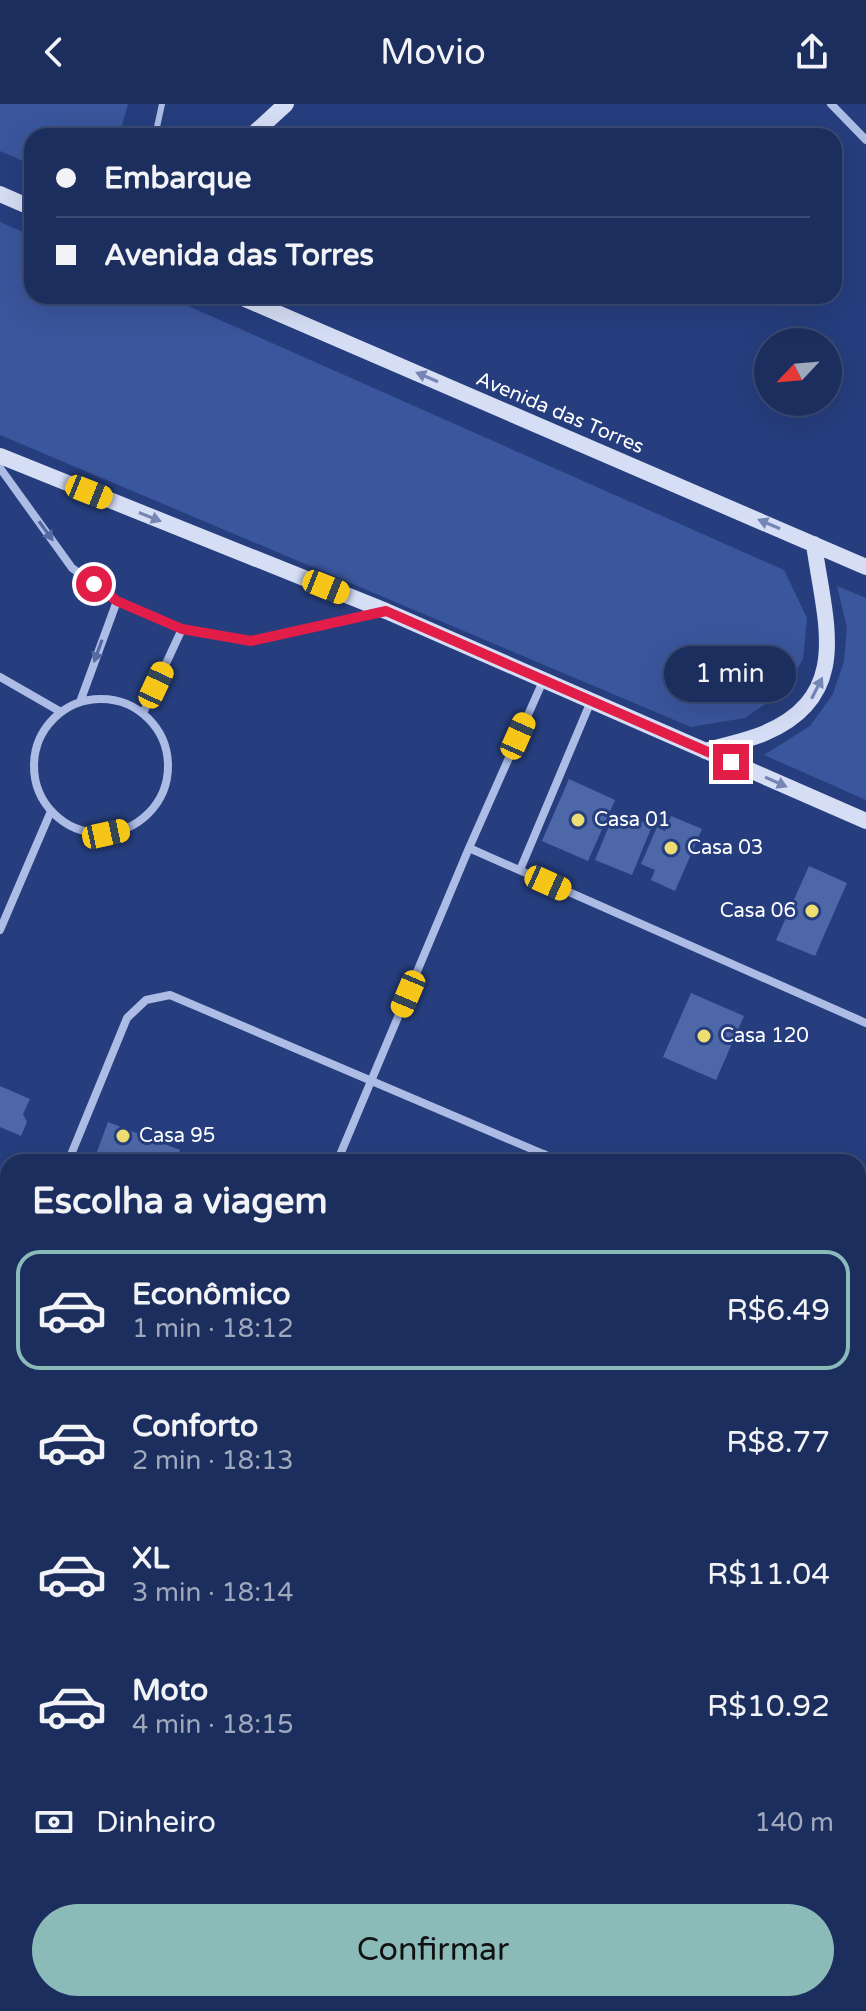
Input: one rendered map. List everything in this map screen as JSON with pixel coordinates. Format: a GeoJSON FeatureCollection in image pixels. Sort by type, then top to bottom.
{"type":"FeatureCollection","features":[{"type":"Feature","properties":{"kind":"main road"},"geometry":{"type":"LineString","coordinates":[[260,128],[286,104]]}},
{"type":"Feature","properties":{"kind":"main road"},"geometry":{"type":"LineString","coordinates":[[0,194],[24,204]]}},
{"type":"Feature","properties":{"kind":"main road","name":"Avenida das Torres"},"geometry":{"type":"LineString","coordinates":[[257,304],[866,567]]}},
{"type":"Feature","properties":{"kind":"main road"},"geometry":{"type":"LineString","coordinates":[[0,456],[386,611],[866,821]]}},
{"type":"Feature","properties":{"kind":"main road"},"geometry":{"type":"LineString","coordinates":[[705,751],[765,733],[801,711],[820,689],[828,656],[814,544]]}},
{"type":"Feature","properties":{"kind":"street"},"geometry":{"type":"LineString","coordinates":[[831,104],[866,140]]}},
{"type":"Feature","properties":{"kind":"street"},"geometry":{"type":"LineString","coordinates":[[0,468],[72,568],[117,601],[182,629],[251,641],[386,611]]}},
{"type":"Feature","properties":{"kind":"street"},"geometry":{"type":"LineString","coordinates":[[80,702],[117,601]]}},
{"type":"Feature","properties":{"kind":"street"},"geometry":{"type":"LineString","coordinates":[[143,713],[182,629]]}},
{"type":"Feature","properties":{"kind":"street"},"geometry":{"type":"LineString","coordinates":[[0,677],[61,712]]}},
{"type":"Feature","properties":{"kind":"street"},"geometry":{"type":"LineString","coordinates":[[340,1154],[543,681]]}},
{"type":"Feature","properties":{"kind":"street"},"geometry":{"type":"LineString","coordinates":[[102,698],[124,702],[143,713],[166,746],[169,767],[166,787],[157,805],[125,830],[106,834],[85,832],[67,824],[51,811],[39,793],[34,759],[45,728],[61,712],[80,702],[102,698]]}},
{"type":"Feature","properties":{"kind":"street"},"geometry":{"type":"LineString","coordinates":[[520,870],[591,701]]}},
{"type":"Feature","properties":{"kind":"street"},"geometry":{"type":"LineString","coordinates":[[0,930],[51,811]]}},
{"type":"Feature","properties":{"kind":"street"},"geometry":{"type":"LineString","coordinates":[[469,848],[866,1023]]}},
{"type":"Feature","properties":{"kind":"street"},"geometry":{"type":"LineString","coordinates":[[71,1154],[127,1018],[146,1000],[170,995],[544,1154]]}},
{"type":"Feature","properties":{"kind":"lane"},"geometry":{"type":"LineString","coordinates":[[157,128],[162,104]]}},
{"type":"Feature","properties":{"kind":"shaded area"},"geometry":{"type":"Polygon","coordinates":[[[0,104],[128,104],[121,128],[24,128],[24,162],[0,151],[0,104]]]}},
{"type":"Feature","properties":{"kind":"shaded area"},"geometry":{"type":"Polygon","coordinates":[[[0,222],[24,232],[24,304],[184,304],[784,570],[807,618],[803,659],[784,691],[745,718],[691,727],[0,435],[0,222]]]}},
{"type":"Feature","properties":{"kind":"shaded area"},"geometry":{"type":"Polygon","coordinates":[[[837,586],[866,598],[866,800],[764,755],[810,726],[833,694],[844,661],[847,628],[837,586]]]}},
{"type":"Feature","properties":{"kind":"building","name":"Casa 01"},"geometry":{"type":"Polygon","coordinates":[[[569,779],[615,800],[588,861],[542,841],[569,779]]]}},
{"type":"Feature","properties":{"kind":"building"},"geometry":{"type":"Polygon","coordinates":[[[624,814],[652,826],[632,875],[595,860],[611,821],[620,825],[624,814]]]}},
{"type":"Feature","properties":{"kind":"building","name":"Casa 03"},"geometry":{"type":"Polygon","coordinates":[[[671,816],[702,829],[675,891],[651,880],[655,870],[641,864],[657,827],[665,831],[671,816]]]}},
{"type":"Feature","properties":{"kind":"building","name":"Casa 06"},"geometry":{"type":"Polygon","coordinates":[[[809,866],[847,883],[815,956],[776,940],[809,866]]]}},
{"type":"Feature","properties":{"kind":"building","name":"Casa 120"},"geometry":{"type":"Polygon","coordinates":[[[691,993],[744,1016],[716,1080],[663,1057],[691,993]]]}},
{"type":"Feature","properties":{"kind":"building"},"geometry":{"type":"Polygon","coordinates":[[[0,1086],[30,1099],[23,1114],[27,1122],[21,1136],[0,1127],[0,1086]]]}},
{"type":"Feature","properties":{"kind":"building","name":"Casa 95"},"geometry":{"type":"Polygon","coordinates":[[[108,1122],[180,1150],[178,1154],[96,1154],[108,1122]]]}},
{"type":"Feature","properties":{"kind":"place","name":"Casa 01"},"geometry":{"type":"Point","coordinates":[578,820]}},
{"type":"Feature","properties":{"kind":"place","name":"Casa 03"},"geometry":{"type":"Point","coordinates":[671,848]}},
{"type":"Feature","properties":{"kind":"place","name":"Casa 06"},"geometry":{"type":"Point","coordinates":[812,911]}},
{"type":"Feature","properties":{"kind":"place","name":"Casa 120"},"geometry":{"type":"Point","coordinates":[704,1036]}},
{"type":"Feature","properties":{"kind":"place","name":"Casa 95"},"geometry":{"type":"Point","coordinates":[123,1136]}},
{"type":"Feature","properties":{"kind":"route"},"geometry":{"type":"LineString","coordinates":[[94,584],[117,601],[182,629],[251,641],[386,611],[731,762]]}}]}
